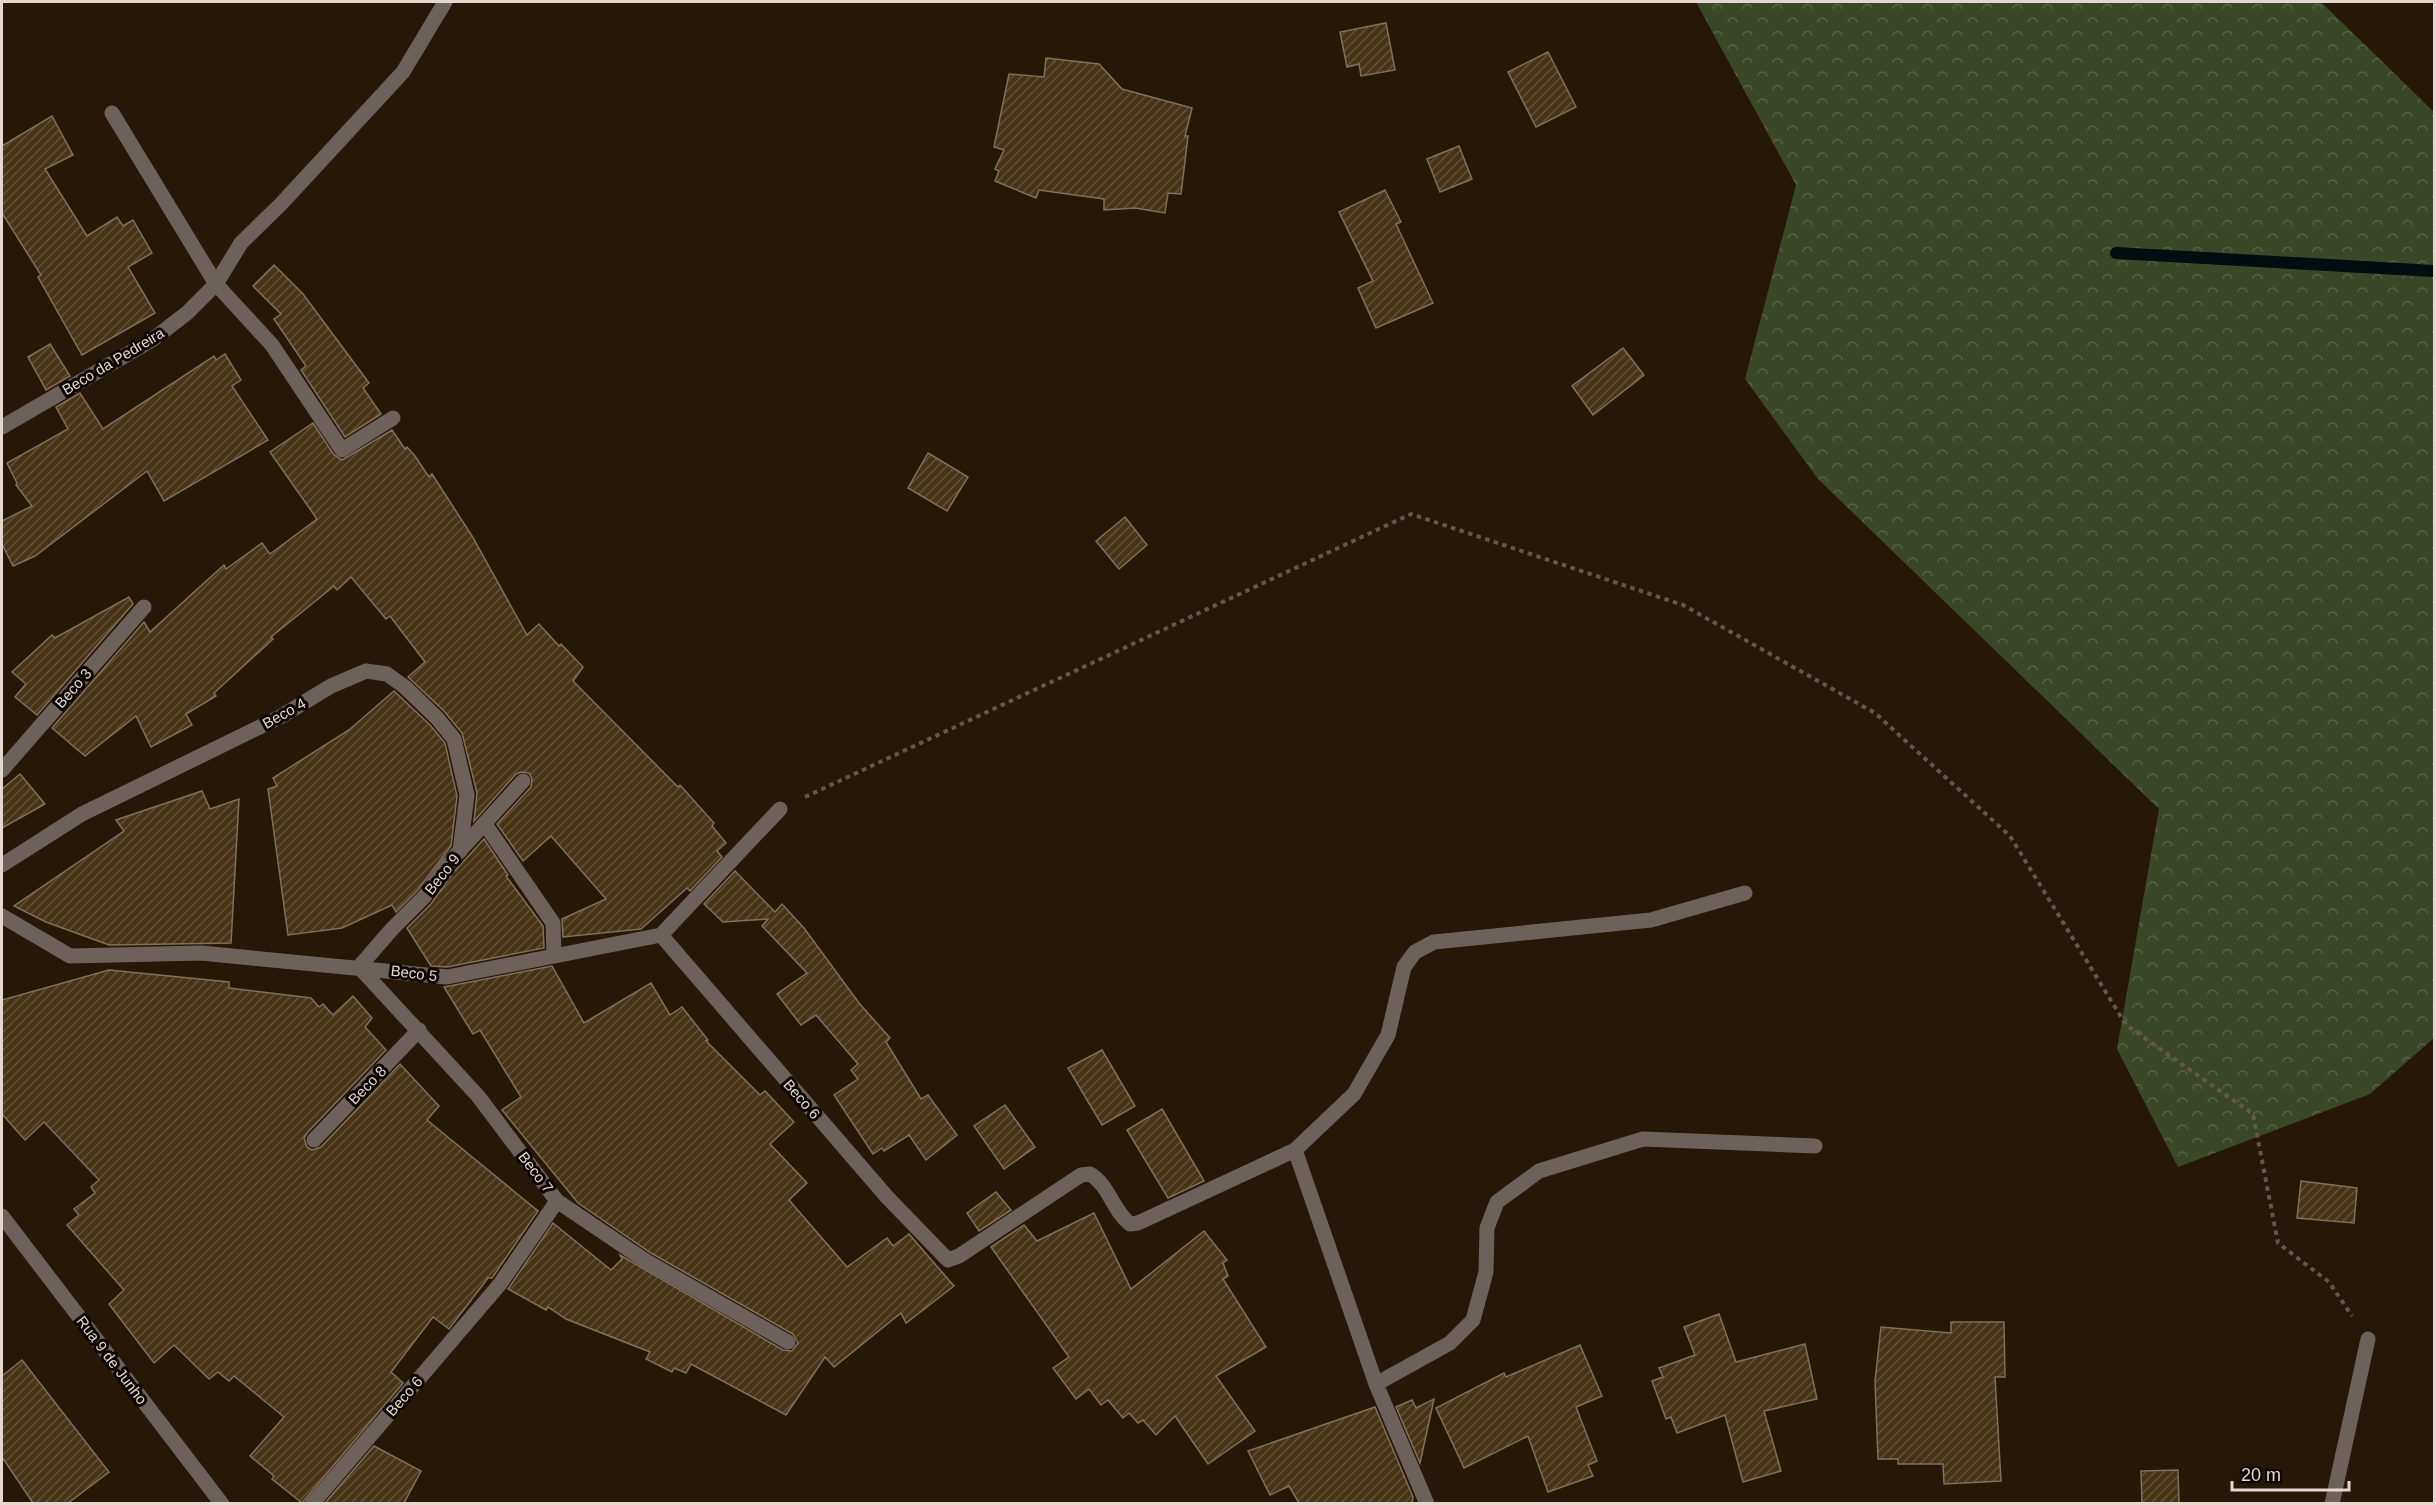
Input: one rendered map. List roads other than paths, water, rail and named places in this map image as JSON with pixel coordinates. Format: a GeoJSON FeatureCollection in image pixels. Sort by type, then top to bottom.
{"type":"FeatureCollection","features":[{"type":"Feature","properties":{"kind":"street","name":"Beco da Pedreira"},"geometry":{"type":"LineString","coordinates":[[2,427],[152,340],[187,313],[216,284],[241,243],[281,204],[403,72],[445,2]]}},
{"type":"Feature","properties":{"kind":"street"},"geometry":{"type":"LineString","coordinates":[[112,113],[216,284],[272,345],[342,450],[393,418]]}},
{"type":"Feature","properties":{"kind":"street","name":"Beco 3"},"geometry":{"type":"LineString","coordinates":[[2,770],[144,607]]}},
{"type":"Feature","properties":{"kind":"street","name":"Beco 4"},"geometry":{"type":"LineString","coordinates":[[2,865],[82,814],[280,717],[331,686],[366,671],[387,675],[405,687],[454,739],[467,795],[460,851]]}},
{"type":"Feature","properties":{"kind":"street","name":"Beco 9"},"geometry":{"type":"LineString","coordinates":[[359,967],[424,897],[460,851],[523,781]]}},
{"type":"Feature","properties":{"kind":"street"},"geometry":{"type":"LineString","coordinates":[[660,935],[780,809]]}},
{"type":"Feature","properties":{"kind":"street"},"geometry":{"type":"LineString","coordinates":[[484,824],[553,923],[554,955]]}},
{"type":"Feature","properties":{"kind":"street"},"geometry":{"type":"LineString","coordinates":[[1427,1503],[1376,1384],[1295,1149],[1354,1094],[1388,1035],[1404,967],[1415,952],[1434,942],[1651,920],[1745,892]]}},
{"type":"Feature","properties":{"kind":"street","name":"Beco 5"},"geometry":{"type":"LineString","coordinates":[[2,916],[70,956],[201,953],[447,977],[660,935]]}},
{"type":"Feature","properties":{"kind":"street","name":"Beco 6"},"geometry":{"type":"LineString","coordinates":[[660,935],[887,1197],[948,1260],[959,1256],[1081,1175],[1090,1174],[1098,1178],[1123,1219],[1130,1224],[1138,1223],[1295,1149]]}},
{"type":"Feature","properties":{"kind":"street","name":"Beco 7"},"geometry":{"type":"LineString","coordinates":[[359,967],[477,1096],[557,1201],[646,1261],[788,1342]]}},
{"type":"Feature","properties":{"kind":"street","name":"Beco 8"},"geometry":{"type":"LineString","coordinates":[[314,1140],[419,1030]]}},
{"type":"Feature","properties":{"kind":"street"},"geometry":{"type":"LineString","coordinates":[[1376,1384],[1450,1343],[1473,1320],[1486,1272],[1487,1228],[1497,1202],[1539,1171],[1643,1139],[1815,1146]]}},
{"type":"Feature","properties":{"kind":"street","name":"Beco 6"},"geometry":{"type":"LineString","coordinates":[[312,1503],[500,1284],[557,1201]]}},
{"type":"Feature","properties":{"kind":"street","name":"Rua 9 de Junho"},"geometry":{"type":"LineString","coordinates":[[2,1216],[222,1503]]}},
{"type":"Feature","properties":{"kind":"street"},"geometry":{"type":"LineString","coordinates":[[2332,1503],[2368,1339]]}},
{"type":"Feature","properties":{"kind":"waterway"},"geometry":{"type":"LineString","coordinates":[[2116,253],[2434,271]]}}]}
